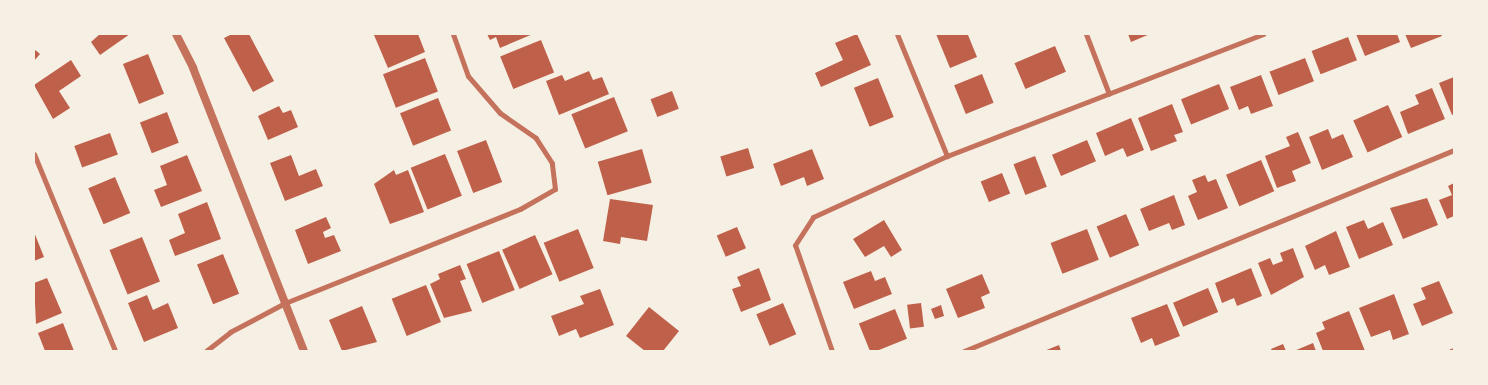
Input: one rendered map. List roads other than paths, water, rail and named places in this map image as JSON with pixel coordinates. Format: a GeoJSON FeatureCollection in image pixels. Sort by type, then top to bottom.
{"type":"FeatureCollection","features":[{"type":"Feature","properties":{"kind":"street"},"geometry":{"type":"LineString","coordinates":[[176,34],[304,351]]}},
{"type":"Feature","properties":{"kind":"street"},"geometry":{"type":"LineString","coordinates":[[206,351],[230,332],[285,302],[520,209],[555,189],[552,163],[536,138],[500,113],[468,76],[453,34]]}},
{"type":"Feature","properties":{"kind":"street"},"geometry":{"type":"LineString","coordinates":[[897,34],[946,156]]}},
{"type":"Feature","properties":{"kind":"street"},"geometry":{"type":"LineString","coordinates":[[1086,34],[1109,94]]}},
{"type":"Feature","properties":{"kind":"street"},"geometry":{"type":"LineString","coordinates":[[832,351],[797,255],[798,235],[829,207],[946,156],[1263,34]]}},
{"type":"Feature","properties":{"kind":"street"},"geometry":{"type":"LineString","coordinates":[[964,351],[1454,150]]}},
{"type":"Feature","properties":{"kind":"street"},"geometry":{"type":"LineString","coordinates":[[34,154],[115,351]]}}]}
